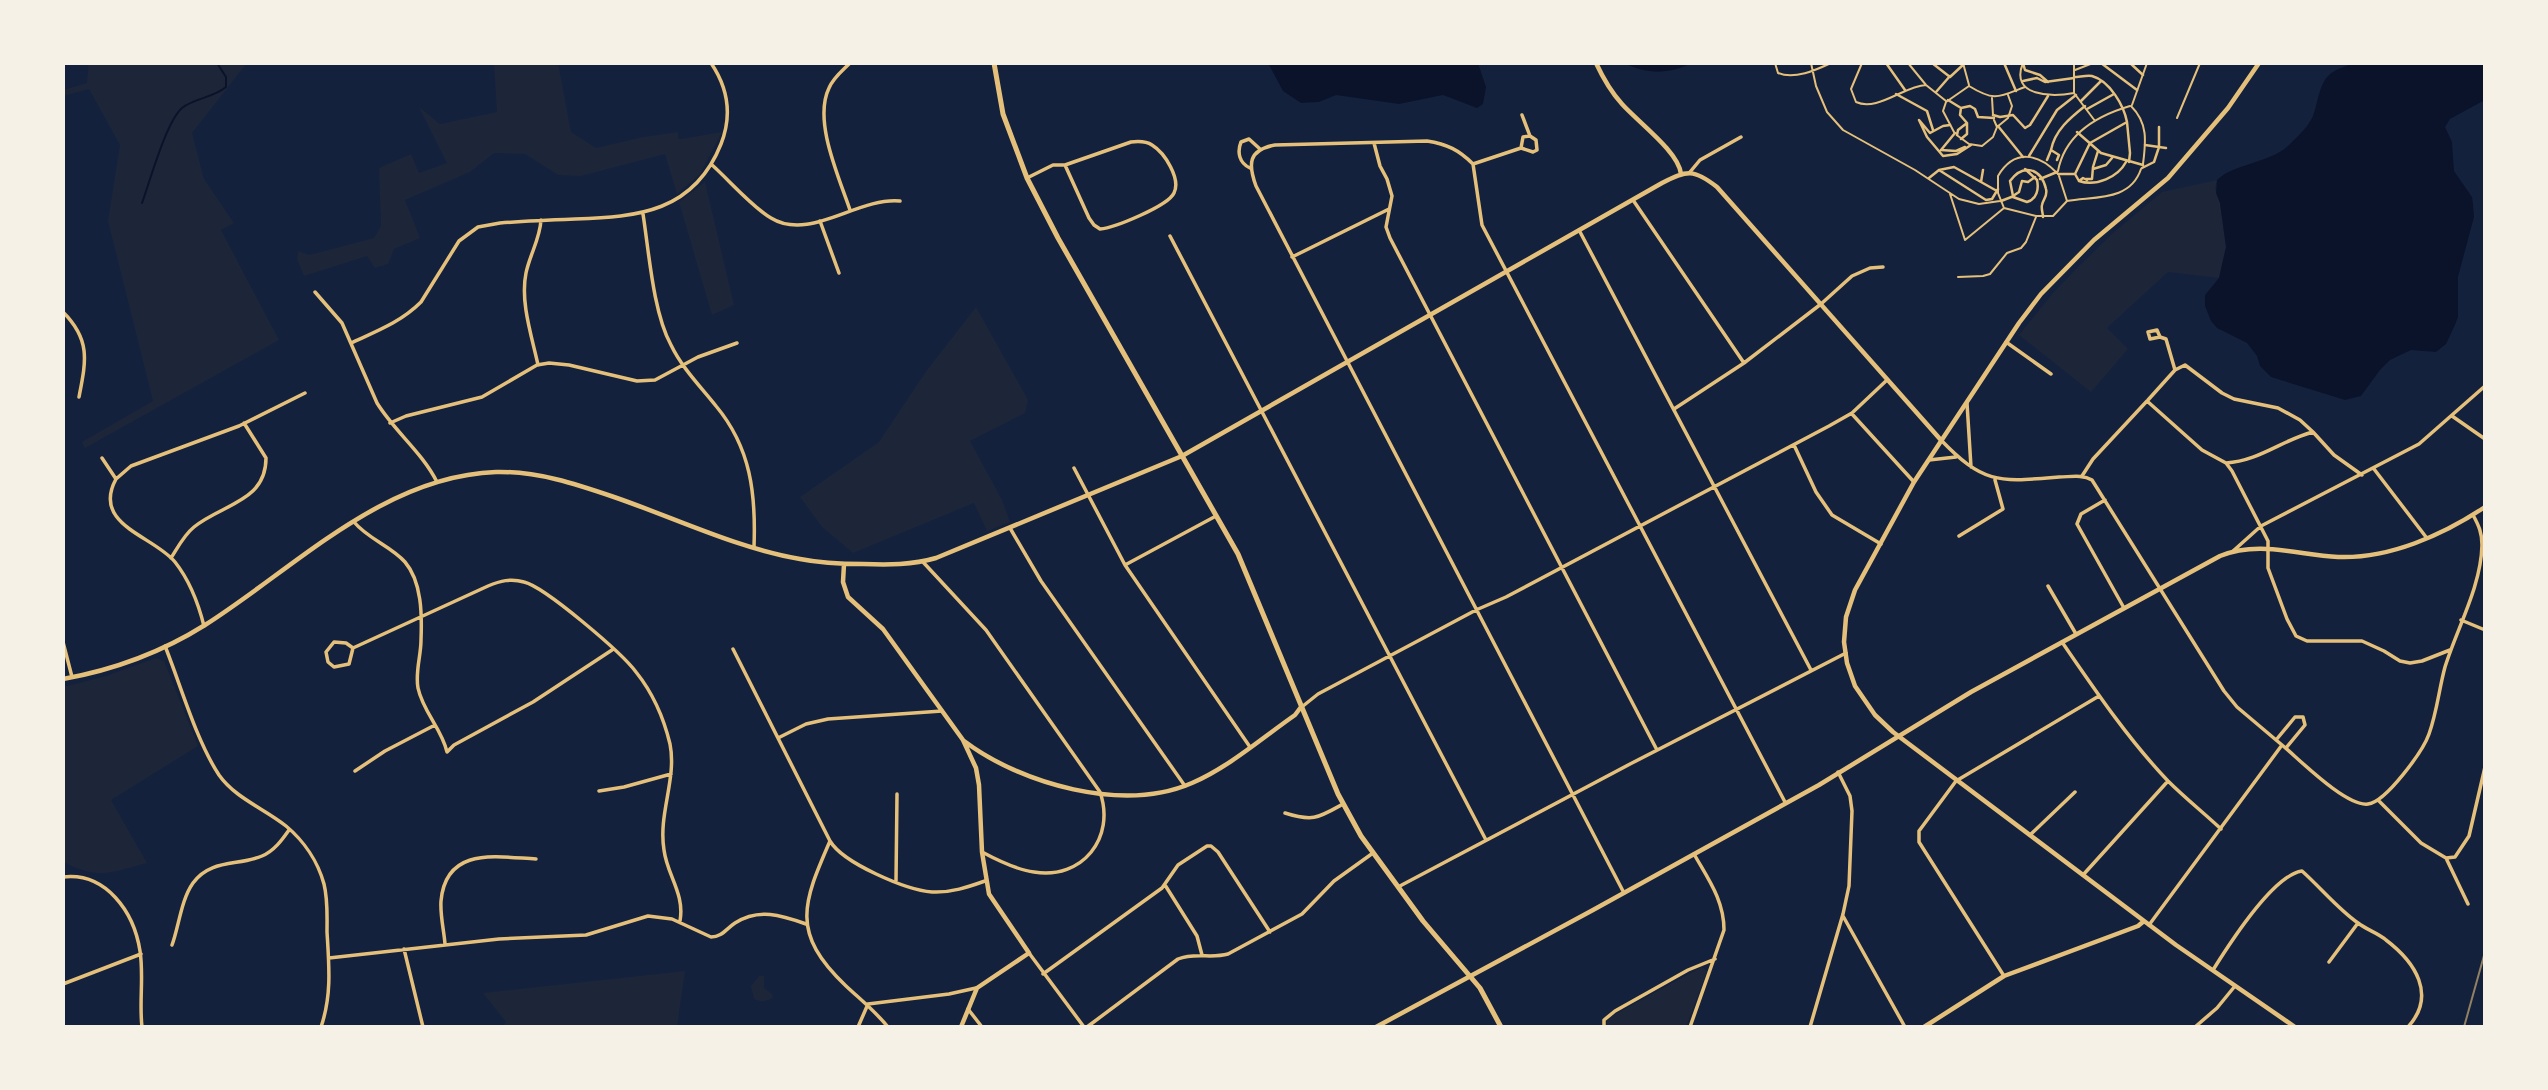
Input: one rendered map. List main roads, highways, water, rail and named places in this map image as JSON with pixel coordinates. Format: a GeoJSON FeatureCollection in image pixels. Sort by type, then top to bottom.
{"type":"FeatureCollection","features":[{"type":"Feature","properties":{"kind":"highway"},"geometry":{"type":"LineString","coordinates":[[994,63],[1003,114],[1027,178],[1247,573],[1343,804],[1373,853],[1439,943],[1471,976],[1502,1027]]}},
{"type":"Feature","properties":{"kind":"waterway"},"geometry":{"type":"LineString","coordinates":[[142,203],[164,138],[176,115],[187,105],[226,87],[226,77],[217,63]]}},
{"type":"Feature","properties":{"kind":"railway"},"geometry":{"type":"LineString","coordinates":[[2464,1027],[2485,952]]}}]}
